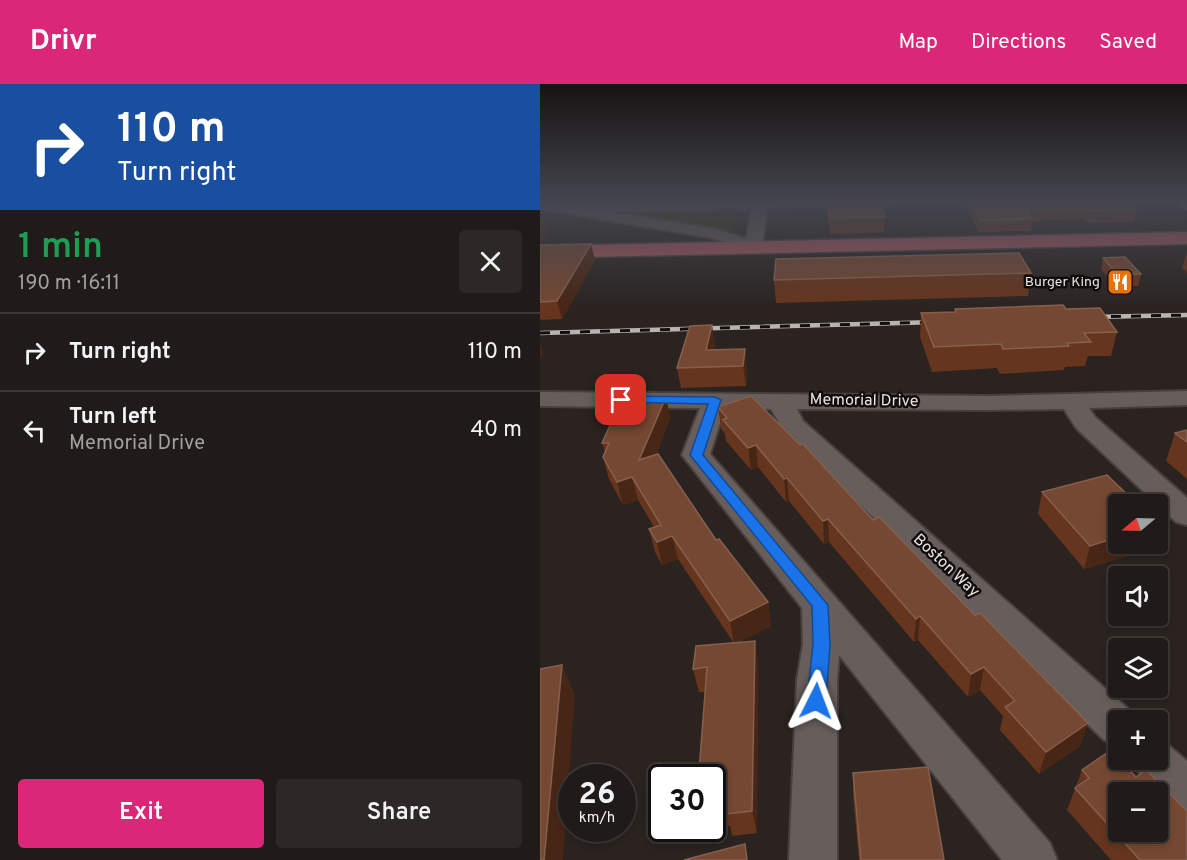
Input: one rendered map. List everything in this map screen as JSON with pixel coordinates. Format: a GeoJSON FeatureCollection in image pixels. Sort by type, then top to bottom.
{"type":"FeatureCollection","features":[{"type":"Feature","properties":{"kind":"main road"},"geometry":{"type":"LineString","coordinates":[[540,252],[1187,238]]}},
{"type":"Feature","properties":{"kind":"street"},"geometry":{"type":"LineString","coordinates":[[722,236],[753,247],[755,236]]}},
{"type":"Feature","properties":{"kind":"street","name":"Memorial Drive"},"geometry":{"type":"LineString","coordinates":[[540,399],[1072,401],[1187,398]]}},
{"type":"Feature","properties":{"kind":"street"},"geometry":{"type":"LineString","coordinates":[[715,400],[696,455],[1033,860]]}},
{"type":"Feature","properties":{"kind":"street","name":"Boston Way"},"geometry":{"type":"LineString","coordinates":[[779,400],[793,425],[1108,717]]}},
{"type":"Feature","properties":{"kind":"street"},"geometry":{"type":"LineString","coordinates":[[1072,401],[1085,422],[1187,515]]}},
{"type":"Feature","properties":{"kind":"street"},"geometry":{"type":"LineString","coordinates":[[813,860],[817,680],[822,644],[820,605]]}},
{"type":"Feature","properties":{"kind":"street"},"geometry":{"type":"LineString","coordinates":[[1165,770],[1187,790]]}},
{"type":"Feature","properties":{"kind":"building"},"geometry":{"type":"Polygon","coordinates":[[[591,244],[557,301],[540,302],[540,245],[591,244]]]}},
{"type":"Feature","properties":{"kind":"building"},"geometry":{"type":"Polygon","coordinates":[[[1019,253],[1031,273],[774,280],[776,259],[1019,253]]]}},
{"type":"Feature","properties":{"kind":"building"},"geometry":{"type":"Polygon","coordinates":[[[1125,257],[1141,274],[1118,275],[1103,258],[1125,257]]]}},
{"type":"Feature","properties":{"kind":"building"},"geometry":{"type":"Polygon","coordinates":[[[1063,305],[1066,309],[1100,308],[1117,332],[1084,333],[1091,342],[1067,343],[1069,346],[1003,349],[1001,344],[934,347],[921,313],[956,312],[955,309],[1063,305]]]}},
{"type":"Feature","properties":{"kind":"building"},"geometry":{"type":"Polygon","coordinates":[[[712,325],[706,350],[745,349],[743,366],[677,368],[690,326],[712,325]]]}},
{"type":"Feature","properties":{"kind":"building"},"geometry":{"type":"Polygon","coordinates":[[[751,396],[800,445],[803,444],[873,520],[879,517],[975,615],[980,613],[1088,723],[1046,752],[1005,707],[1015,701],[984,667],[971,674],[920,616],[916,619],[828,519],[823,521],[756,445],[748,448],[723,420],[727,418],[718,407],[751,396]]]}},
{"type":"Feature","properties":{"kind":"building"},"geometry":{"type":"Polygon","coordinates":[[[623,397],[666,397],[639,460],[658,454],[716,540],[719,539],[768,602],[730,621],[672,536],[657,542],[649,529],[661,525],[632,477],[617,482],[603,457],[609,443],[602,443],[623,397]]]}},
{"type":"Feature","properties":{"kind":"building"},"geometry":{"type":"Polygon","coordinates":[[[1187,430],[1187,442],[1175,433],[1187,430]]]}},
{"type":"Feature","properties":{"kind":"building"},"geometry":{"type":"Polygon","coordinates":[[[1107,475],[1127,494],[1108,494],[1108,540],[1090,546],[1042,492],[1107,475]]]}},
{"type":"Feature","properties":{"kind":"building"},"geometry":{"type":"Polygon","coordinates":[[[755,641],[752,811],[727,814],[726,764],[700,764],[707,667],[693,669],[696,646],[755,641]]]}},
{"type":"Feature","properties":{"kind":"building"},"geometry":{"type":"Polygon","coordinates":[[[562,665],[544,860],[540,860],[540,669],[562,665]]]}},
{"type":"Feature","properties":{"kind":"building"},"geometry":{"type":"Polygon","coordinates":[[[1108,752],[1108,770],[1130,770],[1136,777],[1146,770],[1158,782],[1108,782],[1108,825],[1075,788],[1089,778],[1082,770],[1108,752]]]}},
{"type":"Feature","properties":{"kind":"building"},"geometry":{"type":"Polygon","coordinates":[[[928,767],[944,860],[861,860],[853,773],[928,767]]]}},
{"type":"Feature","properties":{"kind":"building"},"geometry":{"type":"Polygon","coordinates":[[[1168,792],[1187,811],[1187,860],[1140,860],[1124,842],[1168,842],[1168,792]]]}},
{"type":"Feature","properties":{"kind":"building"},"geometry":{"type":"Polygon","coordinates":[[[745,844],[747,860],[684,860],[745,844]]]}},
{"type":"Feature","properties":{"kind":"railway"},"geometry":{"type":"LineString","coordinates":[[1091,317],[1187,315]]}},
{"type":"Feature","properties":{"kind":"railway"},"geometry":{"type":"LineString","coordinates":[[540,333],[938,322]]}},
{"type":"Feature","properties":{"kind":"place","name":"Burger King"},"geometry":{"type":"Point","coordinates":[1120,282]}},
{"type":"Feature","properties":{"kind":"route"},"geometry":{"type":"LineString","coordinates":[[621,400],[715,400],[696,455],[820,605],[822,644],[816,701]]}}]}
